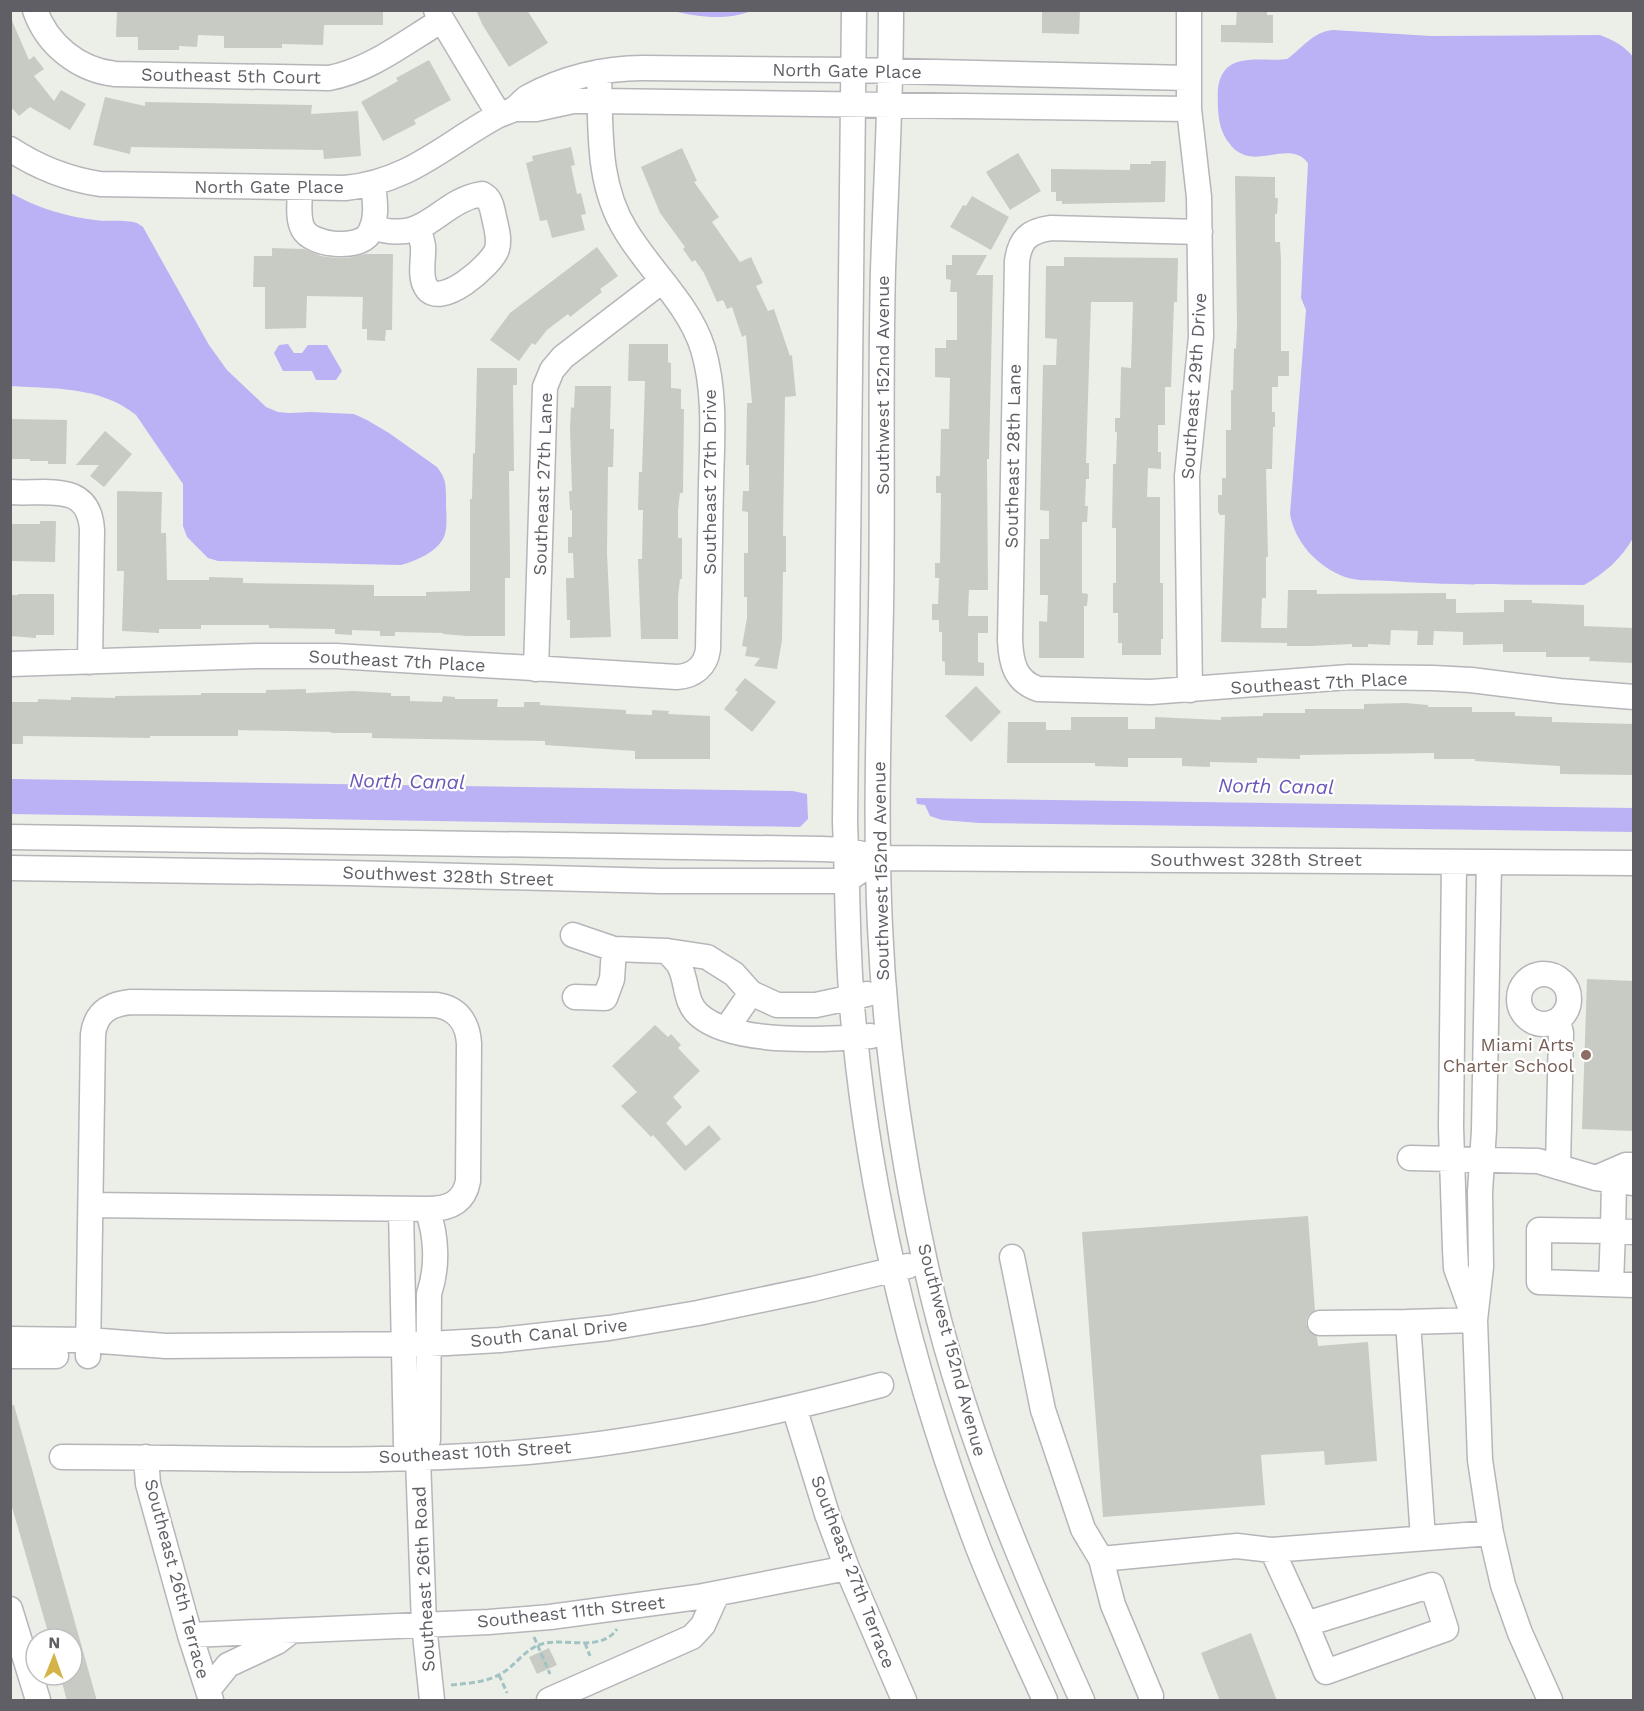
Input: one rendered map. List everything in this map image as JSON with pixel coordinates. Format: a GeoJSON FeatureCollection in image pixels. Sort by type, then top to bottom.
{"type":"FeatureCollection","features":[{"type":"Feature","properties":{"kind":"street","name":"Southeast 5th Court"},"geometry":{"type":"LineString","coordinates":[[35,10],[49,36],[70,57],[94,70],[115,74],[329,78],[344,75],[375,61],[439,16]]}},
{"type":"Feature","properties":{"kind":"street","name":"Southwest 152nd Avenue"},"geometry":{"type":"LineString","coordinates":[[854,10],[846,881],[855,1037],[873,1166],[894,1270],[918,1366],[954,1481],[985,1565],[1045,1701]]}},
{"type":"Feature","properties":{"kind":"street","name":"Southwest 152nd Avenue"},"geometry":{"type":"LineString","coordinates":[[891,10],[890,106],[883,272],[879,858],[884,992],[888,1034],[904,1149],[925,1261],[950,1358],[986,1473],[1030,1585],[1082,1701]]}},
{"type":"Feature","properties":{"kind":"street","name":"Southeast 29th Drive"},"geometry":{"type":"LineString","coordinates":[[1189,10],[1189,109],[1199,197],[1201,337],[1187,476],[1190,690]]}},
{"type":"Feature","properties":{"kind":"street"},"geometry":{"type":"LineString","coordinates":[[439,16],[507,112]]}},
{"type":"Feature","properties":{"kind":"street","name":"North Gate Place"},"geometry":{"type":"LineString","coordinates":[[10,149],[49,171],[71,179],[100,184],[345,188],[373,184],[416,167],[526,98],[574,78],[599,72],[633,68],[853,70],[1188,78]]}},
{"type":"Feature","properties":{"kind":"street"},"geometry":{"type":"LineString","coordinates":[[724,102],[725,70]]}},
{"type":"Feature","properties":{"kind":"street","name":"Southeast 27th Drive"},"geometry":{"type":"LineString","coordinates":[[599,72],[602,156],[609,191],[625,230],[687,313],[698,335],[712,390],[708,649],[707,656],[700,667]]}},
{"type":"Feature","properties":{"kind":"street"},"geometry":{"type":"LineString","coordinates":[[1026,75],[1026,106]]}},
{"type":"Feature","properties":{"kind":"street","name":"North Gate Place"},"geometry":{"type":"LineString","coordinates":[[507,112],[536,109],[573,101],[1189,109]]}},
{"type":"Feature","properties":{"kind":"street"},"geometry":{"type":"LineString","coordinates":[[300,188],[301,227],[310,237],[326,243],[357,243],[363,240],[372,227],[375,214],[373,184]]}},
{"type":"Feature","properties":{"kind":"street"},"geometry":{"type":"LineString","coordinates":[[372,227],[385,231],[406,231],[419,228]]}},
{"type":"Feature","properties":{"kind":"street","name":"Southeast 28th Lane"},"geometry":{"type":"LineString","coordinates":[[1014,668],[1010,640],[1017,261],[1021,244],[1036,232],[1051,228],[1200,232]]}},
{"type":"Feature","properties":{"kind":"street","name":"Southeast 27th Lane"},"geometry":{"type":"LineString","coordinates":[[536,669],[545,387],[552,369],[562,357],[662,281]]}},
{"type":"Feature","properties":{"kind":"street"},"geometry":{"type":"LineString","coordinates":[[10,492],[66,493],[81,500],[89,510],[92,530],[90,662]]}},
{"type":"Feature","properties":{"kind":"street","name":"Southeast 7th Place"},"geometry":{"type":"LineString","coordinates":[[10,664],[309,655],[677,677],[691,674],[700,667]]}},
{"type":"Feature","properties":{"kind":"street","name":"Southeast 7th Place"},"geometry":{"type":"LineString","coordinates":[[1014,668],[1023,682],[1038,689],[1151,692],[1349,677],[1433,678],[1634,697]]}},
{"type":"Feature","properties":{"kind":"street","name":"Southwest 328th Street"},"geometry":{"type":"LineString","coordinates":[[10,837],[846,850],[879,858],[1634,863]]}},
{"type":"Feature","properties":{"kind":"street"},"geometry":{"type":"LineString","coordinates":[[846,881],[879,858]]}},
{"type":"Feature","properties":{"kind":"street"},"geometry":{"type":"LineString","coordinates":[[1454,861],[1451,1160],[1456,1268],[1475,1320]]}},
{"type":"Feature","properties":{"kind":"street"},"geometry":{"type":"LineString","coordinates":[[1489,862],[1480,1192],[1481,1267],[1475,1320],[1480,1460],[1491,1533],[1510,1608],[1550,1701]]}},
{"type":"Feature","properties":{"kind":"street","name":"Southwest 328th Street"},"geometry":{"type":"LineString","coordinates":[[10,868],[661,881],[846,881]]}},
{"type":"Feature","properties":{"kind":"street"},"geometry":{"type":"LineString","coordinates":[[573,935],[614,949],[667,951],[707,957],[734,974],[751,993],[777,1005],[816,1005],[884,992]]}},
{"type":"Feature","properties":{"kind":"street"},"geometry":{"type":"LineString","coordinates":[[575,997],[605,998],[612,979],[614,949]]}},
{"type":"Feature","properties":{"kind":"street"},"geometry":{"type":"LineString","coordinates":[[667,951],[678,964],[684,978],[689,1002],[700,1016],[726,1028],[773,1039],[888,1034]]}},
{"type":"Feature","properties":{"kind":"street"},"geometry":{"type":"LineString","coordinates":[[726,1028],[751,993]]}},
{"type":"Feature","properties":{"kind":"street"},"geometry":{"type":"LineString","coordinates":[[88,1348],[93,1034],[97,1018],[108,1007],[131,1002],[436,1005],[451,1009],[464,1020],[469,1036],[468,1180],[457,1202],[441,1209],[91,1205]]}},
{"type":"Feature","properties":{"kind":"street"},"geometry":{"type":"LineString","coordinates":[[1558,1020],[1561,1033],[1558,1167]]}},
{"type":"Feature","properties":{"kind":"street"},"geometry":{"type":"LineString","coordinates":[[1410,1158],[1538,1161],[1614,1181]]}},
{"type":"Feature","properties":{"kind":"street"},"geometry":{"type":"LineString","coordinates":[[1623,1232],[1539,1230],[1539,1282],[1622,1285],[1623,1232],[1614,1181],[1626,1165],[1634,1165]]}},
{"type":"Feature","properties":{"kind":"street","name":"Southeast 26th Road"},"geometry":{"type":"LineString","coordinates":[[401,1209],[404,1344],[416,1412],[428,1440],[418,1458],[424,1625],[439,1693]]}},
{"type":"Feature","properties":{"kind":"street","name":"Southeast 26th Road"},"geometry":{"type":"LineString","coordinates":[[416,1412],[429,1344],[429,1294],[435,1277],[434,1228],[427,1209]]}},
{"type":"Feature","properties":{"kind":"street"},"geometry":{"type":"LineString","coordinates":[[1012,1257],[1043,1410],[1083,1529],[1101,1559],[1113,1605],[1151,1696]]}},
{"type":"Feature","properties":{"kind":"street","name":"South Canal Drive"},"geometry":{"type":"LineString","coordinates":[[10,1356],[88,1348],[429,1344],[500,1340],[609,1329],[738,1305],[925,1261]]}},
{"type":"Feature","properties":{"kind":"street"},"geometry":{"type":"LineString","coordinates":[[1320,1323],[1475,1320]]}},
{"type":"Feature","properties":{"kind":"street"},"geometry":{"type":"LineString","coordinates":[[1408,1322],[1423,1538]]}},
{"type":"Feature","properties":{"kind":"street","name":"South Canal Drive"},"geometry":{"type":"LineString","coordinates":[[10,1339],[88,1348]]}},
{"type":"Feature","properties":{"kind":"street","name":"Southeast 10th Street"},"geometry":{"type":"LineString","coordinates":[[62,1457],[418,1458],[547,1450],[701,1427],[882,1385]]}},
{"type":"Feature","properties":{"kind":"street","name":"Southeast 27th Terrace"},"geometry":{"type":"LineString","coordinates":[[794,1407],[827,1514],[847,1568],[904,1701]]}},
{"type":"Feature","properties":{"kind":"street","name":"Southeast 26th Terrace"},"geometry":{"type":"LineString","coordinates":[[146,1457],[148,1484],[190,1635],[210,1695]]}},
{"type":"Feature","properties":{"kind":"street"},"geometry":{"type":"LineString","coordinates":[[1101,1559],[1237,1546],[1272,1550],[1491,1533]]}},
{"type":"Feature","properties":{"kind":"street"},"geometry":{"type":"LineString","coordinates":[[1272,1550],[1326,1672],[1446,1629],[1432,1585],[1306,1624]]}},
{"type":"Feature","properties":{"kind":"street","name":"Southeast 11th Street"},"geometry":{"type":"LineString","coordinates":[[190,1635],[550,1617],[717,1594],[847,1568]]}},
{"type":"Feature","properties":{"kind":"street"},"geometry":{"type":"LineString","coordinates":[[549,1701],[692,1637],[703,1625],[717,1594]]}},
{"type":"Feature","properties":{"kind":"street"},"geometry":{"type":"LineString","coordinates":[[12,1622],[38,1701]]}},
{"type":"Feature","properties":{"kind":"street"},"geometry":{"type":"LineString","coordinates":[[210,1695],[228,1665],[278,1642],[292,1630]]}},
{"type":"Feature","properties":{"kind":"path"},"geometry":{"type":"LineString","coordinates":[[439,1693],[499,1676],[537,1646],[548,1642],[585,1643],[612,1635],[617,1627]]}},
{"type":"Feature","properties":{"kind":"path"},"geometry":{"type":"LineString","coordinates":[[533,1635],[550,1674]]}},
{"type":"Feature","properties":{"kind":"path"},"geometry":{"type":"LineString","coordinates":[[585,1643],[590,1656]]}},
{"type":"Feature","properties":{"kind":"path"},"geometry":{"type":"LineString","coordinates":[[499,1676],[507,1693]]}},
{"type":"Feature","properties":{"kind":"shaded area"},"geometry":{"type":"Polygon","coordinates":[[[673,11],[751,11],[732,16],[712,17],[673,11]]]}},
{"type":"Feature","properties":{"kind":"shaded area"},"geometry":{"type":"Polygon","coordinates":[[[1333,30],[1431,36],[1600,35],[1618,44],[1633,57],[1633,538],[1612,565],[1584,585],[1356,580],[1335,573],[1326,567],[1309,553],[1297,535],[1290,514],[1306,310],[1301,298],[1308,163],[1300,156],[1290,153],[1259,157],[1238,152],[1226,139],[1221,127],[1218,91],[1223,73],[1235,63],[1287,59],[1313,37],[1333,30]]]}},
{"type":"Feature","properties":{"kind":"shaded area"},"geometry":{"type":"Polygon","coordinates":[[[11,193],[30,203],[62,214],[84,219],[132,222],[143,227],[209,345],[227,370],[266,407],[278,412],[289,413],[354,414],[389,433],[437,467],[443,476],[446,488],[446,529],[441,542],[426,555],[401,565],[218,561],[208,558],[187,537],[183,526],[183,484],[136,415],[122,406],[92,394],[60,389],[11,386],[11,193]]]}},
{"type":"Feature","properties":{"kind":"shaded area"},"geometry":{"type":"Polygon","coordinates":[[[288,344],[294,353],[302,353],[308,345],[327,345],[342,371],[336,380],[316,380],[312,371],[283,371],[274,353],[279,345],[288,344]]]}},
{"type":"Feature","properties":{"kind":"shaded area","name":"North Canal"},"geometry":{"type":"Polygon","coordinates":[[[11,779],[793,791],[807,794],[808,819],[800,827],[11,814],[11,779]]]}},
{"type":"Feature","properties":{"kind":"shaded area","name":"North Canal"},"geometry":{"type":"Polygon","coordinates":[[[916,798],[1633,808],[1634,832],[979,823],[942,820],[930,816],[925,805],[917,804],[916,798]]]}},
{"type":"Feature","properties":{"kind":"building"},"geometry":{"type":"Polygon","coordinates":[[[117,10],[383,10],[383,25],[324,25],[323,45],[282,44],[282,48],[224,48],[224,36],[198,35],[197,47],[179,46],[179,50],[138,50],[138,37],[116,37],[117,10]]]}},
{"type":"Feature","properties":{"kind":"building"},"geometry":{"type":"Polygon","coordinates":[[[476,10],[527,10],[548,43],[509,67],[482,24],[476,10]]]}},
{"type":"Feature","properties":{"kind":"building"},"geometry":{"type":"Polygon","coordinates":[[[1042,10],[1080,10],[1079,34],[1042,33],[1042,10]]]}},
{"type":"Feature","properties":{"kind":"building"},"geometry":{"type":"Polygon","coordinates":[[[1237,10],[1267,10],[1267,15],[1273,15],[1273,43],[1221,42],[1221,25],[1236,25],[1237,10]]]}},
{"type":"Feature","properties":{"kind":"building"},"geometry":{"type":"Polygon","coordinates":[[[10,16],[29,60],[34,56],[44,69],[34,76],[54,101],[61,90],[86,104],[70,130],[30,107],[19,116],[10,106],[10,16]]]}},
{"type":"Feature","properties":{"kind":"building"},"geometry":{"type":"Polygon","coordinates":[[[429,60],[451,100],[414,120],[416,124],[383,141],[361,102],[398,81],[396,78],[429,60]]]}},
{"type":"Feature","properties":{"kind":"building"},"geometry":{"type":"Polygon","coordinates":[[[105,97],[145,106],[145,102],[312,105],[311,114],[358,111],[361,156],[324,159],[323,150],[131,147],[130,154],[93,145],[105,97]]]}},
{"type":"Feature","properties":{"kind":"building"},"geometry":{"type":"Polygon","coordinates":[[[571,147],[575,165],[571,166],[577,194],[581,193],[586,214],[581,215],[585,230],[552,238],[547,220],[540,221],[526,163],[533,161],[532,156],[571,147]]]}},
{"type":"Feature","properties":{"kind":"building"},"geometry":{"type":"Polygon","coordinates":[[[682,148],[697,181],[694,182],[719,217],[712,222],[740,262],[751,257],[763,283],[756,286],[768,311],[774,309],[790,356],[792,355],[796,396],[785,397],[783,536],[786,536],[786,572],[783,572],[782,640],[777,669],[754,666],[760,658],[745,656],[747,647],[742,646],[747,618],[747,597],[744,597],[744,553],[748,553],[748,512],[742,511],[743,491],[749,491],[749,465],[746,465],[747,403],[752,403],[746,335],[742,337],[732,307],[727,309],[723,300],[717,302],[704,273],[695,260],[692,262],[683,249],[685,247],[660,213],[641,167],[682,148]]]}},
{"type":"Feature","properties":{"kind":"building"},"geometry":{"type":"Polygon","coordinates":[[[1018,153],[1041,191],[1010,210],[986,172],[1018,153]]]}},
{"type":"Feature","properties":{"kind":"building"},"geometry":{"type":"Polygon","coordinates":[[[1151,161],[1166,161],[1165,202],[1062,204],[1062,201],[1056,201],[1056,192],[1051,192],[1051,169],[1130,170],[1130,164],[1151,164],[1151,161]]]}},
{"type":"Feature","properties":{"kind":"building"},"geometry":{"type":"Polygon","coordinates":[[[1235,176],[1275,177],[1275,198],[1278,198],[1277,214],[1275,214],[1275,242],[1280,242],[1281,260],[1281,351],[1289,351],[1289,376],[1278,376],[1278,387],[1272,387],[1272,412],[1275,412],[1275,427],[1273,427],[1272,469],[1266,469],[1268,557],[1266,557],[1266,598],[1262,598],[1261,628],[1287,628],[1288,590],[1317,590],[1317,594],[1446,593],[1446,599],[1456,599],[1456,613],[1504,612],[1504,600],[1532,600],[1532,603],[1584,605],[1584,626],[1634,628],[1634,663],[1589,661],[1590,657],[1546,657],[1546,652],[1503,652],[1503,644],[1463,645],[1463,632],[1434,631],[1433,645],[1417,645],[1418,631],[1391,630],[1390,645],[1368,644],[1368,647],[1352,647],[1352,644],[1287,646],[1287,643],[1221,642],[1225,515],[1220,515],[1218,512],[1218,495],[1222,495],[1222,478],[1226,478],[1226,430],[1231,430],[1231,390],[1233,390],[1234,348],[1236,349],[1235,176]]]}},
{"type":"Feature","properties":{"kind":"building"},"geometry":{"type":"Polygon","coordinates":[[[972,196],[1009,217],[991,250],[950,227],[963,205],[966,206],[972,196]]]}},
{"type":"Feature","properties":{"kind":"building"},"geometry":{"type":"Polygon","coordinates":[[[597,247],[618,276],[600,289],[602,292],[570,317],[568,314],[547,330],[535,345],[532,343],[519,361],[490,340],[510,313],[597,247]]]}},
{"type":"Feature","properties":{"kind":"building"},"geometry":{"type":"Polygon","coordinates":[[[272,248],[304,249],[321,256],[335,258],[365,254],[393,254],[392,330],[386,330],[385,341],[367,340],[367,329],[362,329],[363,297],[307,296],[306,328],[265,329],[265,287],[253,287],[254,256],[272,256],[272,248]]]}},
{"type":"Feature","properties":{"kind":"building"},"geometry":{"type":"Polygon","coordinates":[[[952,255],[987,255],[976,275],[993,275],[989,459],[987,459],[988,590],[969,590],[968,616],[988,616],[988,633],[978,633],[978,662],[984,663],[984,676],[945,675],[945,662],[942,661],[942,632],[939,632],[939,620],[932,620],[932,604],[938,604],[939,578],[935,578],[935,563],[940,563],[941,493],[936,493],[936,476],[940,476],[941,429],[949,429],[950,378],[935,377],[935,348],[946,348],[946,340],[957,340],[957,292],[950,292],[951,280],[946,279],[946,265],[952,265],[952,255]]]}},
{"type":"Feature","properties":{"kind":"building"},"geometry":{"type":"Polygon","coordinates":[[[1064,257],[1178,258],[1171,387],[1165,387],[1165,425],[1158,425],[1158,452],[1161,452],[1161,469],[1148,468],[1147,497],[1160,497],[1160,583],[1163,583],[1161,655],[1122,655],[1122,643],[1118,643],[1118,613],[1113,613],[1113,583],[1116,583],[1116,528],[1112,528],[1113,464],[1116,464],[1117,432],[1115,432],[1115,418],[1120,418],[1121,367],[1131,368],[1133,302],[1091,302],[1086,463],[1089,463],[1089,479],[1086,479],[1085,506],[1088,506],[1087,522],[1082,522],[1082,593],[1088,594],[1087,606],[1084,606],[1084,658],[1039,658],[1039,621],[1047,622],[1048,595],[1040,595],[1040,539],[1049,539],[1049,511],[1040,510],[1043,365],[1056,365],[1057,339],[1045,338],[1046,266],[1064,266],[1064,257]]]}},
{"type":"Feature","properties":{"kind":"building"},"geometry":{"type":"Polygon","coordinates":[[[629,344],[668,344],[671,388],[681,389],[681,409],[684,409],[683,493],[680,493],[678,510],[678,538],[682,538],[682,579],[680,579],[678,597],[678,639],[641,639],[638,559],[642,559],[643,510],[638,510],[639,472],[642,472],[645,381],[628,381],[629,344]]]}},
{"type":"Feature","properties":{"kind":"building"},"geometry":{"type":"Polygon","coordinates":[[[477,368],[517,368],[517,385],[513,385],[514,471],[509,471],[510,578],[505,578],[505,636],[395,632],[395,636],[380,636],[380,631],[352,630],[352,635],[335,634],[335,629],[269,628],[269,625],[201,625],[201,629],[159,629],[159,633],[122,631],[124,571],[117,571],[117,491],[162,492],[161,533],[166,533],[167,580],[209,580],[209,577],[243,578],[243,583],[374,585],[374,596],[426,596],[426,592],[470,591],[470,499],[472,499],[473,453],[475,454],[477,368]]]}},
{"type":"Feature","properties":{"kind":"building"},"geometry":{"type":"Polygon","coordinates":[[[575,386],[611,386],[610,429],[614,429],[613,467],[608,467],[607,553],[611,637],[570,638],[570,620],[567,620],[566,578],[574,578],[573,553],[568,553],[568,537],[572,537],[569,491],[572,491],[570,429],[575,386]]]}},
{"type":"Feature","properties":{"kind":"building"},"geometry":{"type":"Polygon","coordinates":[[[10,419],[67,420],[66,464],[10,459],[10,419]]]}},
{"type":"Feature","properties":{"kind":"building"},"geometry":{"type":"Polygon","coordinates":[[[105,431],[132,454],[104,487],[90,476],[99,465],[76,465],[105,431]]]}},
{"type":"Feature","properties":{"kind":"building"},"geometry":{"type":"Polygon","coordinates":[[[40,521],[56,521],[55,562],[10,561],[10,524],[40,524],[40,521]]]}},
{"type":"Feature","properties":{"kind":"building"},"geometry":{"type":"Polygon","coordinates":[[[54,594],[54,635],[36,635],[36,638],[10,636],[10,595],[54,594]]]}},
{"type":"Feature","properties":{"kind":"building"},"geometry":{"type":"Polygon","coordinates":[[[745,678],[776,702],[752,732],[724,709],[738,692],[735,690],[745,678]]]}},
{"type":"Feature","properties":{"kind":"building"},"geometry":{"type":"Polygon","coordinates":[[[976,686],[1001,712],[971,742],[945,716],[976,686]]]}},
{"type":"Feature","properties":{"kind":"building"},"geometry":{"type":"Polygon","coordinates":[[[306,689],[306,693],[353,691],[391,693],[391,696],[410,696],[410,701],[442,702],[443,696],[455,697],[455,699],[498,699],[497,707],[524,707],[524,702],[540,702],[540,705],[626,710],[626,714],[652,715],[652,710],[669,711],[668,714],[710,716],[710,759],[635,759],[635,751],[545,745],[545,741],[372,738],[372,733],[238,730],[238,736],[150,736],[150,738],[23,736],[23,744],[10,744],[10,702],[38,702],[38,699],[71,700],[71,697],[115,698],[115,696],[201,695],[201,693],[266,693],[266,690],[306,689]]]}},
{"type":"Feature","properties":{"kind":"building"},"geometry":{"type":"Polygon","coordinates":[[[1364,704],[1428,705],[1428,707],[1472,707],[1472,712],[1515,712],[1515,716],[1552,717],[1552,722],[1634,724],[1634,775],[1560,774],[1560,766],[1475,761],[1475,759],[1434,759],[1434,753],[1300,755],[1300,759],[1257,758],[1257,763],[1210,762],[1210,767],[1182,766],[1182,758],[1128,758],[1128,767],[1095,766],[1095,763],[1007,763],[1008,722],[1046,722],[1046,730],[1071,730],[1071,717],[1128,717],[1128,729],[1155,729],[1155,717],[1221,720],[1221,717],[1263,716],[1263,713],[1305,713],[1305,709],[1364,709],[1364,704]]]}},
{"type":"Feature","properties":{"kind":"building"},"geometry":{"type":"Polygon","coordinates":[[[1587,979],[1634,981],[1634,1131],[1582,1129],[1587,979]]]}},
{"type":"Feature","properties":{"kind":"building"},"geometry":{"type":"Polygon","coordinates":[[[655,1025],[668,1037],[671,1034],[681,1045],[678,1048],[700,1071],[673,1097],[682,1107],[666,1123],[686,1146],[709,1125],[721,1139],[685,1171],[653,1135],[651,1137],[621,1106],[637,1092],[612,1066],[655,1025]]]}},
{"type":"Feature","properties":{"kind":"building"},"geometry":{"type":"Polygon","coordinates":[[[1308,1216],[1315,1310],[1307,1317],[1306,1323],[1308,1330],[1317,1337],[1318,1346],[1368,1342],[1377,1461],[1325,1465],[1324,1451],[1261,1455],[1265,1505],[1103,1517],[1082,1232],[1308,1216]]]}},
{"type":"Feature","properties":{"kind":"building"},"geometry":{"type":"Polygon","coordinates":[[[10,1405],[14,1405],[76,1627],[47,1627],[10,1500],[10,1405]]]}},
{"type":"Feature","properties":{"kind":"building"},"geometry":{"type":"Polygon","coordinates":[[[1251,1633],[1277,1701],[1220,1701],[1201,1653],[1251,1633]]]}},
{"type":"Feature","properties":{"kind":"building"},"geometry":{"type":"Polygon","coordinates":[[[549,1648],[557,1665],[537,1674],[529,1657],[549,1648]]]}},
{"type":"Feature","properties":{"kind":"building"},"geometry":{"type":"Polygon","coordinates":[[[84,1655],[97,1701],[67,1701],[63,1687],[84,1687],[84,1655]]]}},
{"type":"Feature","properties":{"kind":"place","name":"Miami Arts Charter School"},"geometry":{"type":"Point","coordinates":[1586,1055]}}]}
